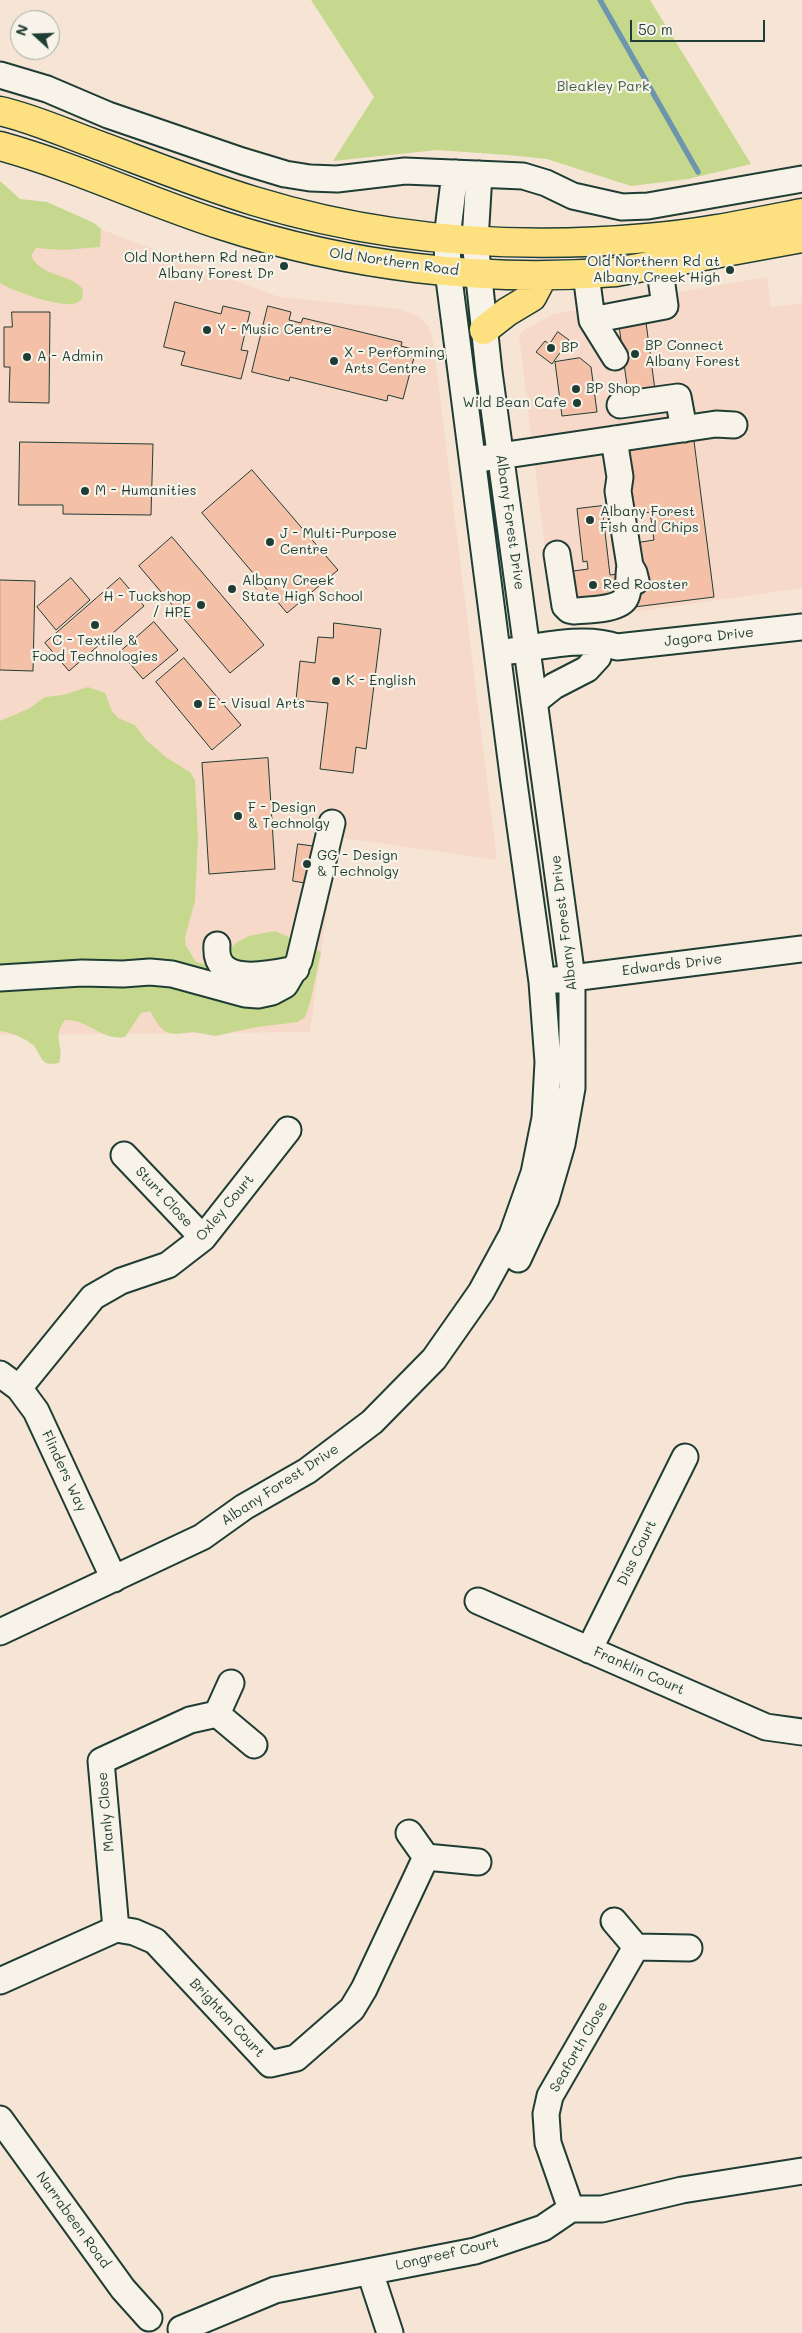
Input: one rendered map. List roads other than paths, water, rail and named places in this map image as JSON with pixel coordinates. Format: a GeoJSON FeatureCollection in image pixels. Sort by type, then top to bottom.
{"type":"FeatureCollection","features":[{"type":"Feature","properties":{"kind":"highway"},"geometry":{"type":"LineString","coordinates":[[0,111],[38,122],[203,185],[293,212],[392,232],[475,241],[569,243],[649,238],[729,227],[802,213]]}},
{"type":"Feature","properties":{"kind":"highway","name":"Old Northern Road"},"geometry":{"type":"LineString","coordinates":[[0,146],[64,166],[220,225],[328,254],[392,265],[478,273],[543,276],[586,274],[659,264],[802,238]]}},
{"type":"Feature","properties":{"kind":"highway"},"geometry":{"type":"LineString","coordinates":[[484,330],[507,312],[532,297],[543,276]]}},
{"type":"Feature","properties":{"kind":"street"},"geometry":{"type":"LineString","coordinates":[[0,75],[47,90],[108,115],[242,162],[285,174],[337,179],[405,171],[523,176],[546,183],[573,196],[622,207],[648,206],[802,179]]}},
{"type":"Feature","properties":{"kind":"street"},"geometry":{"type":"LineString","coordinates":[[447,238],[467,174]]}},
{"type":"Feature","properties":{"kind":"street"},"geometry":{"type":"LineString","coordinates":[[467,174],[475,241]]}},
{"type":"Feature","properties":{"kind":"street","name":"Albany Forest Drive"},"geometry":{"type":"LineString","coordinates":[[0,1632],[202,1537],[244,1507],[307,1471],[372,1422],[434,1359],[481,1292],[512,1235],[534,1174],[546,1118],[548,1062],[542,982],[510,753],[500,662],[448,271],[447,238]]}},
{"type":"Feature","properties":{"kind":"street","name":"Albany Forest Drive"},"geometry":{"type":"LineString","coordinates":[[202,1537],[248,1525],[310,1488],[366,1447],[411,1407],[479,1325],[509,1278],[543,1207],[562,1144],[572,1088],[572,978],[484,330],[475,241]]}},
{"type":"Feature","properties":{"kind":"street"},"geometry":{"type":"LineString","coordinates":[[592,320],[665,306],[659,264]]}},
{"type":"Feature","properties":{"kind":"street"},"geometry":{"type":"LineString","coordinates":[[586,274],[592,320],[615,357]]}},
{"type":"Feature","properties":{"kind":"street"},"geometry":{"type":"LineString","coordinates":[[620,405],[678,397],[684,429]]}},
{"type":"Feature","properties":{"kind":"street"},"geometry":{"type":"LineString","coordinates":[[473,460],[716,424],[734,425]]}},
{"type":"Feature","properties":{"kind":"street"},"geometry":{"type":"LineString","coordinates":[[558,554],[565,606],[569,610],[617,606],[623,602],[633,577],[618,491],[612,478],[614,439]]}},
{"type":"Feature","properties":{"kind":"street","name":"Jagora Drive"},"geometry":{"type":"LineString","coordinates":[[500,662],[604,642],[607,652],[802,628]]}},
{"type":"Feature","properties":{"kind":"street"},"geometry":{"type":"LineString","coordinates":[[510,753],[522,750],[524,733],[535,711],[554,686],[587,669],[607,652]]}},
{"type":"Feature","properties":{"kind":"street"},"geometry":{"type":"LineString","coordinates":[[0,978],[82,972],[123,974],[150,972],[172,974],[245,994],[258,995],[279,989],[296,969],[302,952],[332,823]]}},
{"type":"Feature","properties":{"kind":"street"},"geometry":{"type":"LineString","coordinates":[[217,945],[218,959],[224,966],[236,973],[258,976],[296,969]]}},
{"type":"Feature","properties":{"kind":"street","name":"Edwards Drive"},"geometry":{"type":"LineString","coordinates":[[542,982],[802,949]]}},
{"type":"Feature","properties":{"kind":"street","name":"Oxley Court"},"geometry":{"type":"LineString","coordinates":[[9,1381],[93,1297],[121,1281],[168,1265],[203,1238],[288,1130]]}},
{"type":"Feature","properties":{"kind":"street","name":"Sturt Close"},"geometry":{"type":"LineString","coordinates":[[124,1155],[203,1238]]}},
{"type":"Feature","properties":{"kind":"street","name":"Flinders Way"},"geometry":{"type":"LineString","coordinates":[[9,1381],[36,1410],[114,1579]]}},
{"type":"Feature","properties":{"kind":"street","name":"Diss Court"},"geometry":{"type":"LineString","coordinates":[[590,1650],[685,1457]]}},
{"type":"Feature","properties":{"kind":"street","name":"Franklin Court"},"geometry":{"type":"LineString","coordinates":[[478,1601],[766,1727],[802,1732]]}},
{"type":"Feature","properties":{"kind":"street"},"geometry":{"type":"LineString","coordinates":[[231,1683],[217,1714],[254,1745]]}},
{"type":"Feature","properties":{"kind":"street","name":"Manly Close"},"geometry":{"type":"LineString","coordinates":[[116,1929],[101,1761],[190,1720],[217,1714]]}},
{"type":"Feature","properties":{"kind":"street"},"geometry":{"type":"LineString","coordinates":[[410,1833],[426,1857],[478,1862]]}},
{"type":"Feature","properties":{"kind":"street","name":"Brighton Court"},"geometry":{"type":"LineString","coordinates":[[116,1929],[134,1932],[155,1941],[270,2064],[279,2062],[296,2058],[352,2009],[364,1989],[426,1857]]}},
{"type":"Feature","properties":{"kind":"street"},"geometry":{"type":"LineString","coordinates":[[614,1921],[636,1947],[689,1948]]}},
{"type":"Feature","properties":{"kind":"street"},"geometry":{"type":"LineString","coordinates":[[0,1981],[116,1929]]}},
{"type":"Feature","properties":{"kind":"street","name":"Seaforth Close"},"geometry":{"type":"LineString","coordinates":[[571,2209],[548,2143],[546,2114],[550,2096],[636,1947]]}},
{"type":"Feature","properties":{"kind":"street","name":"Narrabeen Road"},"geometry":{"type":"LineString","coordinates":[[0,2120],[123,2289],[142,2326]]}},
{"type":"Feature","properties":{"kind":"street"},"geometry":{"type":"LineString","coordinates":[[571,2209],[602,2209],[682,2190],[802,2171]]}},
{"type":"Feature","properties":{"kind":"street","name":"Longreef Court"},"geometry":{"type":"LineString","coordinates":[[182,2331],[275,2290],[475,2251],[543,2228],[571,2209]]}},
{"type":"Feature","properties":{"kind":"street"},"geometry":{"type":"LineString","coordinates":[[370,2272],[390,2333]]}},
{"type":"Feature","properties":{"kind":"street"},"geometry":{"type":"LineString","coordinates":[[142,2326],[164,2316],[172,2319],[182,2331]]}},
{"type":"Feature","properties":{"kind":"waterway"},"geometry":{"type":"LineString","coordinates":[[600,0],[698,172]]}},
{"type":"Feature","properties":{"kind":"place","name":"Old Northern Rd near Albany Forest Dr"},"geometry":{"type":"Point","coordinates":[284,266]}},
{"type":"Feature","properties":{"kind":"place","name":"Old Northern Rd at Albany Creek High"},"geometry":{"type":"Point","coordinates":[730,270]}},
{"type":"Feature","properties":{"kind":"place","name":"Y - Music Centre"},"geometry":{"type":"Point","coordinates":[207,330]}},
{"type":"Feature","properties":{"kind":"place","name":"BP"},"geometry":{"type":"Point","coordinates":[551,348]}},
{"type":"Feature","properties":{"kind":"place","name":"BP Connect Albany Forest"},"geometry":{"type":"Point","coordinates":[635,354]}},
{"type":"Feature","properties":{"kind":"place","name":"A - Admin"},"geometry":{"type":"Point","coordinates":[27,357]}},
{"type":"Feature","properties":{"kind":"place","name":"X - Performing Arts Centre"},"geometry":{"type":"Point","coordinates":[334,361]}},
{"type":"Feature","properties":{"kind":"place","name":"BP Shop"},"geometry":{"type":"Point","coordinates":[576,389]}},
{"type":"Feature","properties":{"kind":"place","name":"Wild Bean Cafe"},"geometry":{"type":"Point","coordinates":[577,403]}},
{"type":"Feature","properties":{"kind":"place","name":"M - Humanities"},"geometry":{"type":"Point","coordinates":[85,491]}},
{"type":"Feature","properties":{"kind":"place","name":"Albany Forest Fish and Chips"},"geometry":{"type":"Point","coordinates":[590,520]}},
{"type":"Feature","properties":{"kind":"place","name":"J - Multi-Purpose Centre"},"geometry":{"type":"Point","coordinates":[270,542]}},
{"type":"Feature","properties":{"kind":"place","name":"Red Rooster"},"geometry":{"type":"Point","coordinates":[593,585]}},
{"type":"Feature","properties":{"kind":"place","name":"Albany Creek State High School"},"geometry":{"type":"Point","coordinates":[232,589]}},
{"type":"Feature","properties":{"kind":"place","name":"H - Tuckshop / HPE"},"geometry":{"type":"Point","coordinates":[201,605]}},
{"type":"Feature","properties":{"kind":"place","name":"C - Textile & Food Technologies"},"geometry":{"type":"Point","coordinates":[95,625]}},
{"type":"Feature","properties":{"kind":"place","name":"K - English"},"geometry":{"type":"Point","coordinates":[336,681]}},
{"type":"Feature","properties":{"kind":"place","name":"E - Visual Arts"},"geometry":{"type":"Point","coordinates":[198,704]}},
{"type":"Feature","properties":{"kind":"place","name":"F - Design & Technolgy"},"geometry":{"type":"Point","coordinates":[238,816]}},
{"type":"Feature","properties":{"kind":"place","name":"GG - Design & Technolgy"},"geometry":{"type":"Point","coordinates":[307,864]}},
{"type":"Feature","properties":{"kind":"park label","name":"Bleakley Park"},"geometry":{"type":"Point","coordinates":[603,87]}}]}
